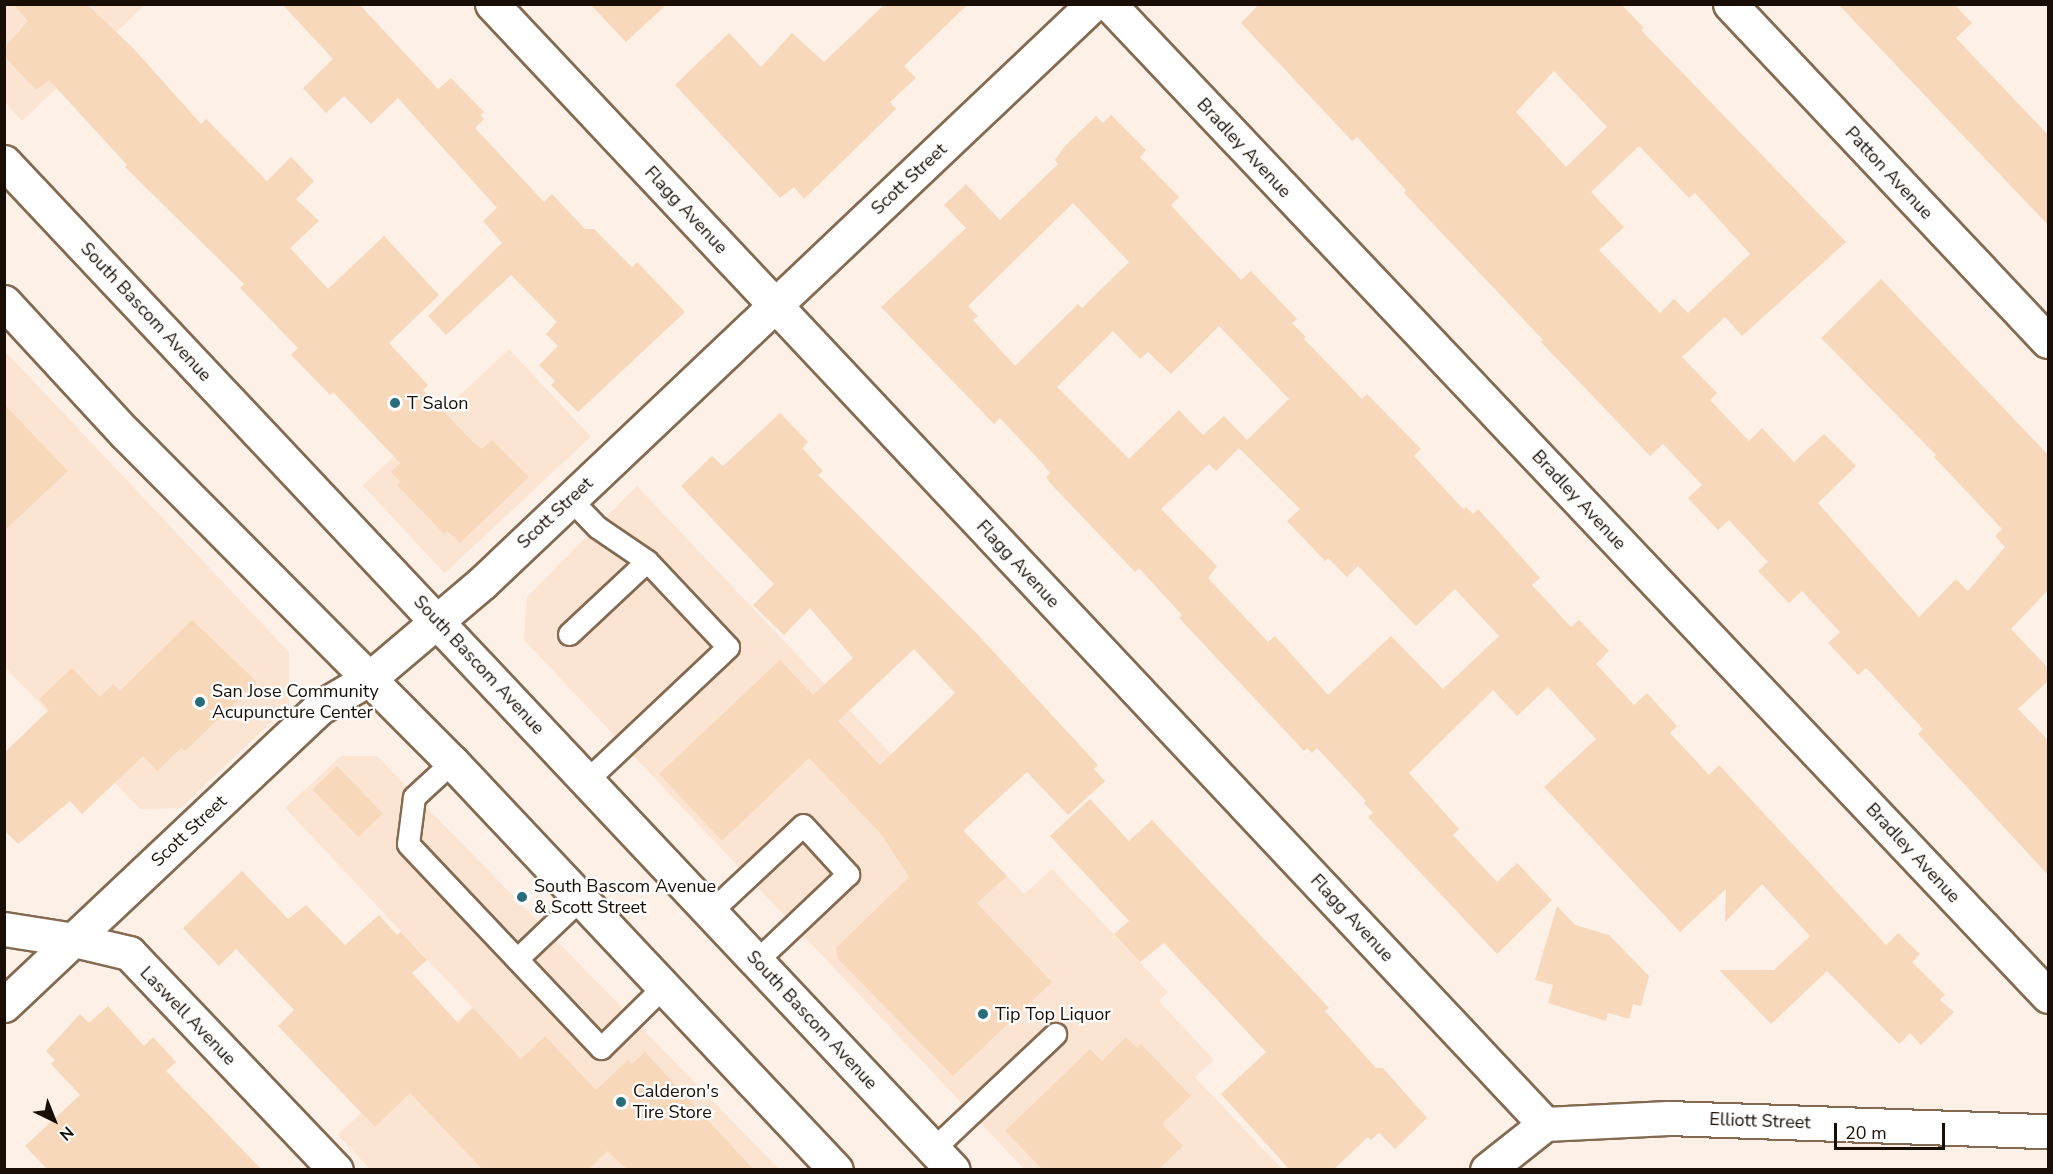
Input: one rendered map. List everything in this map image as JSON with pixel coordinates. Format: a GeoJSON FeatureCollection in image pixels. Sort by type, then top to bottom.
{"type":"FeatureCollection","features":[{"type":"Feature","properties":{"kind":"street","name":"Flagg Avenue"},"geometry":{"type":"LineString","coordinates":[[492,4],[1545,1124]]}},
{"type":"Feature","properties":{"kind":"street","name":"Scott Street"},"geometry":{"type":"LineString","coordinates":[[4,1005],[320,708],[370,678],[482,583],[1093,4]]}},
{"type":"Feature","properties":{"kind":"street","name":"Bradley Avenue"},"geometry":{"type":"LineString","coordinates":[[1109,4],[2049,996]]}},
{"type":"Feature","properties":{"kind":"street","name":"Patton Avenue"},"geometry":{"type":"LineString","coordinates":[[1730,4],[2049,341]]}},
{"type":"Feature","properties":{"kind":"street","name":"South Bascom Avenue"},"geometry":{"type":"LineString","coordinates":[[4,162],[943,1159]]}},
{"type":"Feature","properties":{"kind":"street"},"geometry":{"type":"LineString","coordinates":[[4,302],[125,433],[452,762],[836,1170]]}},
{"type":"Feature","properties":{"kind":"street","name":"Laswell Avenue"},"geometry":{"type":"LineString","coordinates":[[4,929],[74,940],[129,953],[336,1170]]}},
{"type":"Feature","properties":{"kind":"street","name":"Elliott Street"},"geometry":{"type":"LineString","coordinates":[[1545,1124],[1668,1118],[2049,1131]]}},
{"type":"Feature","properties":{"kind":"street"},"geometry":{"type":"LineString","coordinates":[[1487,1170],[1545,1124]]}},
{"type":"Feature","properties":{"kind":"lane"},"geometry":{"type":"LineString","coordinates":[[570,499],[597,527],[646,561],[728,647],[587,780]]}},
{"type":"Feature","properties":{"kind":"lane"},"geometry":{"type":"LineString","coordinates":[[568,634],[646,561]]}},
{"type":"Feature","properties":{"kind":"lane"},"geometry":{"type":"LineString","coordinates":[[452,762],[414,797],[408,844],[601,1048],[663,987]]}},
{"type":"Feature","properties":{"kind":"lane"},"geometry":{"type":"LineString","coordinates":[[710,912],[803,825],[848,874],[756,960]]}},
{"type":"Feature","properties":{"kind":"lane"},"geometry":{"type":"LineString","coordinates":[[517,959],[581,898]]}},
{"type":"Feature","properties":{"kind":"lane"},"geometry":{"type":"LineString","coordinates":[[943,1159],[1055,1034]]}},
{"type":"Feature","properties":{"kind":"shaded area"},"geometry":{"type":"Polygon","coordinates":[[[5,5],[145,5],[22,121],[5,102],[5,5]]]}},
{"type":"Feature","properties":{"kind":"shaded area"},"geometry":{"type":"Polygon","coordinates":[[[509,349],[591,437],[445,573],[363,485],[509,349]]]}},
{"type":"Feature","properties":{"kind":"shaded area"},"geometry":{"type":"Polygon","coordinates":[[[4,350],[289,652],[289,705],[181,808],[140,809],[5,667],[4,350]]]}},
{"type":"Feature","properties":{"kind":"shaded area"},"geometry":{"type":"Polygon","coordinates":[[[637,486],[1024,894],[1052,869],[1168,992],[1159,1001],[1214,1060],[1195,1077],[1282,1169],[1024,1169],[524,640],[527,597],[637,486]]]}},
{"type":"Feature","properties":{"kind":"shaded area"},"geometry":{"type":"Polygon","coordinates":[[[341,756],[377,756],[779,1169],[370,1169],[338,1135],[472,1007],[285,808],[341,756]]]}},
{"type":"Feature","properties":{"kind":"building"},"geometry":{"type":"Polygon","coordinates":[[[13,4],[87,4],[133,48],[201,124],[206,119],[267,181],[291,157],[314,181],[296,199],[319,221],[290,248],[328,289],[384,236],[439,295],[389,343],[428,385],[423,390],[473,442],[482,449],[492,440],[529,477],[460,543],[447,531],[444,534],[397,485],[401,482],[391,472],[400,463],[333,392],[330,395],[291,355],[298,348],[240,288],[244,284],[125,167],[127,165],[49,80],[36,90],[4,56],[4,48],[28,21],[13,4]]]}},
{"type":"Feature","properties":{"kind":"building"},"geometry":{"type":"Polygon","coordinates":[[[282,4],[359,4],[438,89],[451,78],[484,112],[480,115],[484,119],[475,128],[544,202],[552,194],[585,229],[594,229],[632,267],[637,262],[685,312],[578,412],[551,385],[555,381],[539,365],[558,346],[546,334],[557,322],[511,275],[446,335],[428,316],[502,243],[483,221],[497,208],[398,98],[371,124],[344,96],[326,113],[303,88],[333,59],[282,4]]]}},
{"type":"Feature","properties":{"kind":"building"},"geometry":{"type":"Polygon","coordinates":[[[590,4],[667,4],[626,42],[590,4]]]}},
{"type":"Feature","properties":{"kind":"building"},"geometry":{"type":"Polygon","coordinates":[[[885,4],[968,4],[904,66],[916,78],[890,102],[896,109],[804,199],[794,187],[780,198],[675,85],[729,33],[761,67],[792,33],[824,62],[885,4]]]}},
{"type":"Feature","properties":{"kind":"building"},"geometry":{"type":"Polygon","coordinates":[[[1259,4],[1621,4],[1644,28],[1641,30],[1846,242],[1742,336],[1725,317],[1682,357],[1717,393],[1710,400],[1749,441],[1762,428],[1794,462],[1824,434],[1856,466],[1818,503],[1919,617],[1956,579],[1968,591],[2005,547],[1995,536],[2002,529],[1934,457],[1936,455],[1821,338],[1881,279],[2049,456],[2049,589],[2011,629],[2049,669],[2049,680],[2018,709],[2049,741],[2049,876],[1918,734],[1923,729],[1871,673],[1866,668],[1858,675],[1828,643],[1840,632],[1802,591],[1789,603],[1758,571],[1768,562],[1729,520],[1718,530],[1688,498],[1702,485],[1663,444],[1650,456],[1404,193],[1406,190],[1357,137],[1352,141],[1241,23],[1259,4]],[[1554,71],[1516,112],[1566,167],[1607,127],[1554,71]],[[1639,146],[1591,192],[1624,227],[1599,250],[1660,313],[1674,299],[1688,313],[1750,254],[1695,193],[1689,198],[1639,146]]]}},
{"type":"Feature","properties":{"kind":"building"},"geometry":{"type":"Polygon","coordinates":[[[1838,4],[1954,4],[1972,23],[1956,38],[2049,136],[2049,226],[1838,4]]]}},
{"type":"Feature","properties":{"kind":"building"},"geometry":{"type":"Polygon","coordinates":[[[1111,115],[1146,150],[1140,157],[1179,197],[1171,205],[1198,235],[1241,280],[1251,271],[1297,319],[1292,323],[1306,337],[1304,339],[1362,399],[1367,394],[1421,449],[1414,456],[1464,510],[1466,507],[1473,514],[1478,509],[1499,532],[1540,578],[1532,585],[1571,627],[1579,620],[1609,651],[1596,664],[1634,705],[1647,693],[1677,726],[1670,733],[1709,775],[1719,765],[1886,945],[1898,933],[1920,954],[1912,962],[1945,995],[1940,1000],[1954,1012],[1921,1045],[1910,1033],[1899,1044],[1827,971],[1771,1024],[1719,970],[1774,970],[1810,936],[1762,884],[1725,922],[1726,889],[1680,932],[1544,787],[1596,739],[1548,687],[1517,716],[1493,690],[1409,773],[1459,829],[1453,835],[1497,882],[1517,863],[1552,900],[1497,954],[1368,817],[1373,813],[1364,803],[1366,801],[1317,748],[1312,753],[1307,748],[1304,751],[1179,618],[1182,615],[1139,568],[1135,572],[1050,483],[1046,477],[1050,473],[1000,418],[994,424],[881,307],[966,228],[944,205],[966,184],[1000,220],[1058,164],[1055,160],[1065,146],[1096,116],[1103,123],[1111,115]],[[1073,203],[968,306],[978,316],[973,320],[1015,366],[1078,304],[1082,308],[1129,262],[1073,203]],[[1219,326],[1171,374],[1148,352],[1140,359],[1113,331],[1057,387],[1129,459],[1179,410],[1203,435],[1224,416],[1247,440],[1289,399],[1219,326]],[[1239,448],[1216,471],[1209,464],[1161,509],[1217,566],[1208,578],[1268,642],[1275,636],[1328,695],[1391,636],[1443,689],[1499,636],[1455,589],[1416,626],[1358,566],[1347,577],[1328,558],[1325,561],[1287,521],[1300,509],[1239,448]]]}},
{"type":"Feature","properties":{"kind":"building"},"geometry":{"type":"Polygon","coordinates":[[[4,404],[68,471],[4,531],[4,404]]]}},
{"type":"Feature","properties":{"kind":"building"},"geometry":{"type":"Polygon","coordinates":[[[780,413],[808,442],[802,448],[823,471],[818,475],[978,635],[1098,765],[1094,769],[1105,781],[1068,815],[1027,772],[963,831],[1007,876],[977,903],[1052,982],[953,1076],[838,959],[836,948],[909,877],[881,834],[809,758],[722,841],[659,774],[780,660],[813,695],[853,658],[810,608],[784,635],[753,605],[774,584],[681,486],[712,456],[723,466],[780,413]],[[914,649],[838,721],[880,765],[955,693],[914,649]]]}},
{"type":"Feature","properties":{"kind":"building"},"geometry":{"type":"Polygon","coordinates":[[[192,620],[257,682],[185,751],[181,748],[157,771],[143,756],[82,814],[70,801],[18,844],[4,830],[4,753],[49,710],[39,699],[72,668],[100,697],[113,684],[120,691],[192,620]]]}},
{"type":"Feature","properties":{"kind":"building"},"geometry":{"type":"Polygon","coordinates":[[[337,766],[383,813],[358,837],[313,790],[337,766]]]}},
{"type":"Feature","properties":{"kind":"building"},"geometry":{"type":"Polygon","coordinates":[[[1090,799],[1129,841],[1152,820],[1329,1008],[1325,1011],[1376,1068],[1383,1068],[1427,1118],[1395,1149],[1379,1133],[1371,1140],[1368,1137],[1333,1170],[1290,1170],[1221,1094],[1266,1052],[1164,943],[1140,962],[1114,934],[1129,921],[1050,836],[1090,799]]]}},
{"type":"Feature","properties":{"kind":"building"},"geometry":{"type":"Polygon","coordinates":[[[242,871],[288,919],[306,905],[345,945],[379,915],[397,935],[401,932],[427,960],[412,973],[458,1023],[473,1008],[521,1059],[545,1036],[596,1090],[628,1060],[632,1064],[645,1052],[754,1170],[628,1170],[607,1151],[588,1170],[483,1170],[410,1093],[375,1127],[278,1026],[294,1010],[236,949],[219,966],[183,928],[242,871]]]}},
{"type":"Feature","properties":{"kind":"building"},"geometry":{"type":"Polygon","coordinates":[[[1557,906],[1575,925],[1609,935],[1649,976],[1641,1006],[1633,1004],[1629,1019],[1608,1013],[1606,1021],[1548,1003],[1553,985],[1535,980],[1557,906]]]}},
{"type":"Feature","properties":{"kind":"building"},"geometry":{"type":"Polygon","coordinates":[[[108,1006],[144,1046],[153,1037],[176,1062],[166,1071],[262,1170],[47,1169],[25,1146],[80,1095],[51,1064],[55,1060],[46,1051],[80,1014],[89,1023],[108,1006]]]}},
{"type":"Feature","properties":{"kind":"building"},"geometry":{"type":"Polygon","coordinates":[[[1126,1037],[1137,1048],[1141,1044],[1191,1096],[1162,1124],[1183,1146],[1158,1170],[1043,1170],[1005,1131],[1090,1049],[1102,1061],[1126,1037]]]}},
{"type":"Feature","properties":{"kind":"place","name":"T Salon"},"geometry":{"type":"Point","coordinates":[395,403]}},
{"type":"Feature","properties":{"kind":"place","name":"San Jose Community Acupuncture Center"},"geometry":{"type":"Point","coordinates":[200,702]}},
{"type":"Feature","properties":{"kind":"place","name":"South Bascom Avenue & Scott Street"},"geometry":{"type":"Point","coordinates":[522,897]}},
{"type":"Feature","properties":{"kind":"place","name":"Tip Top Liquor"},"geometry":{"type":"Point","coordinates":[983,1014]}},
{"type":"Feature","properties":{"kind":"place","name":"Calderon's Tire Store"},"geometry":{"type":"Point","coordinates":[621,1102]}}]}
